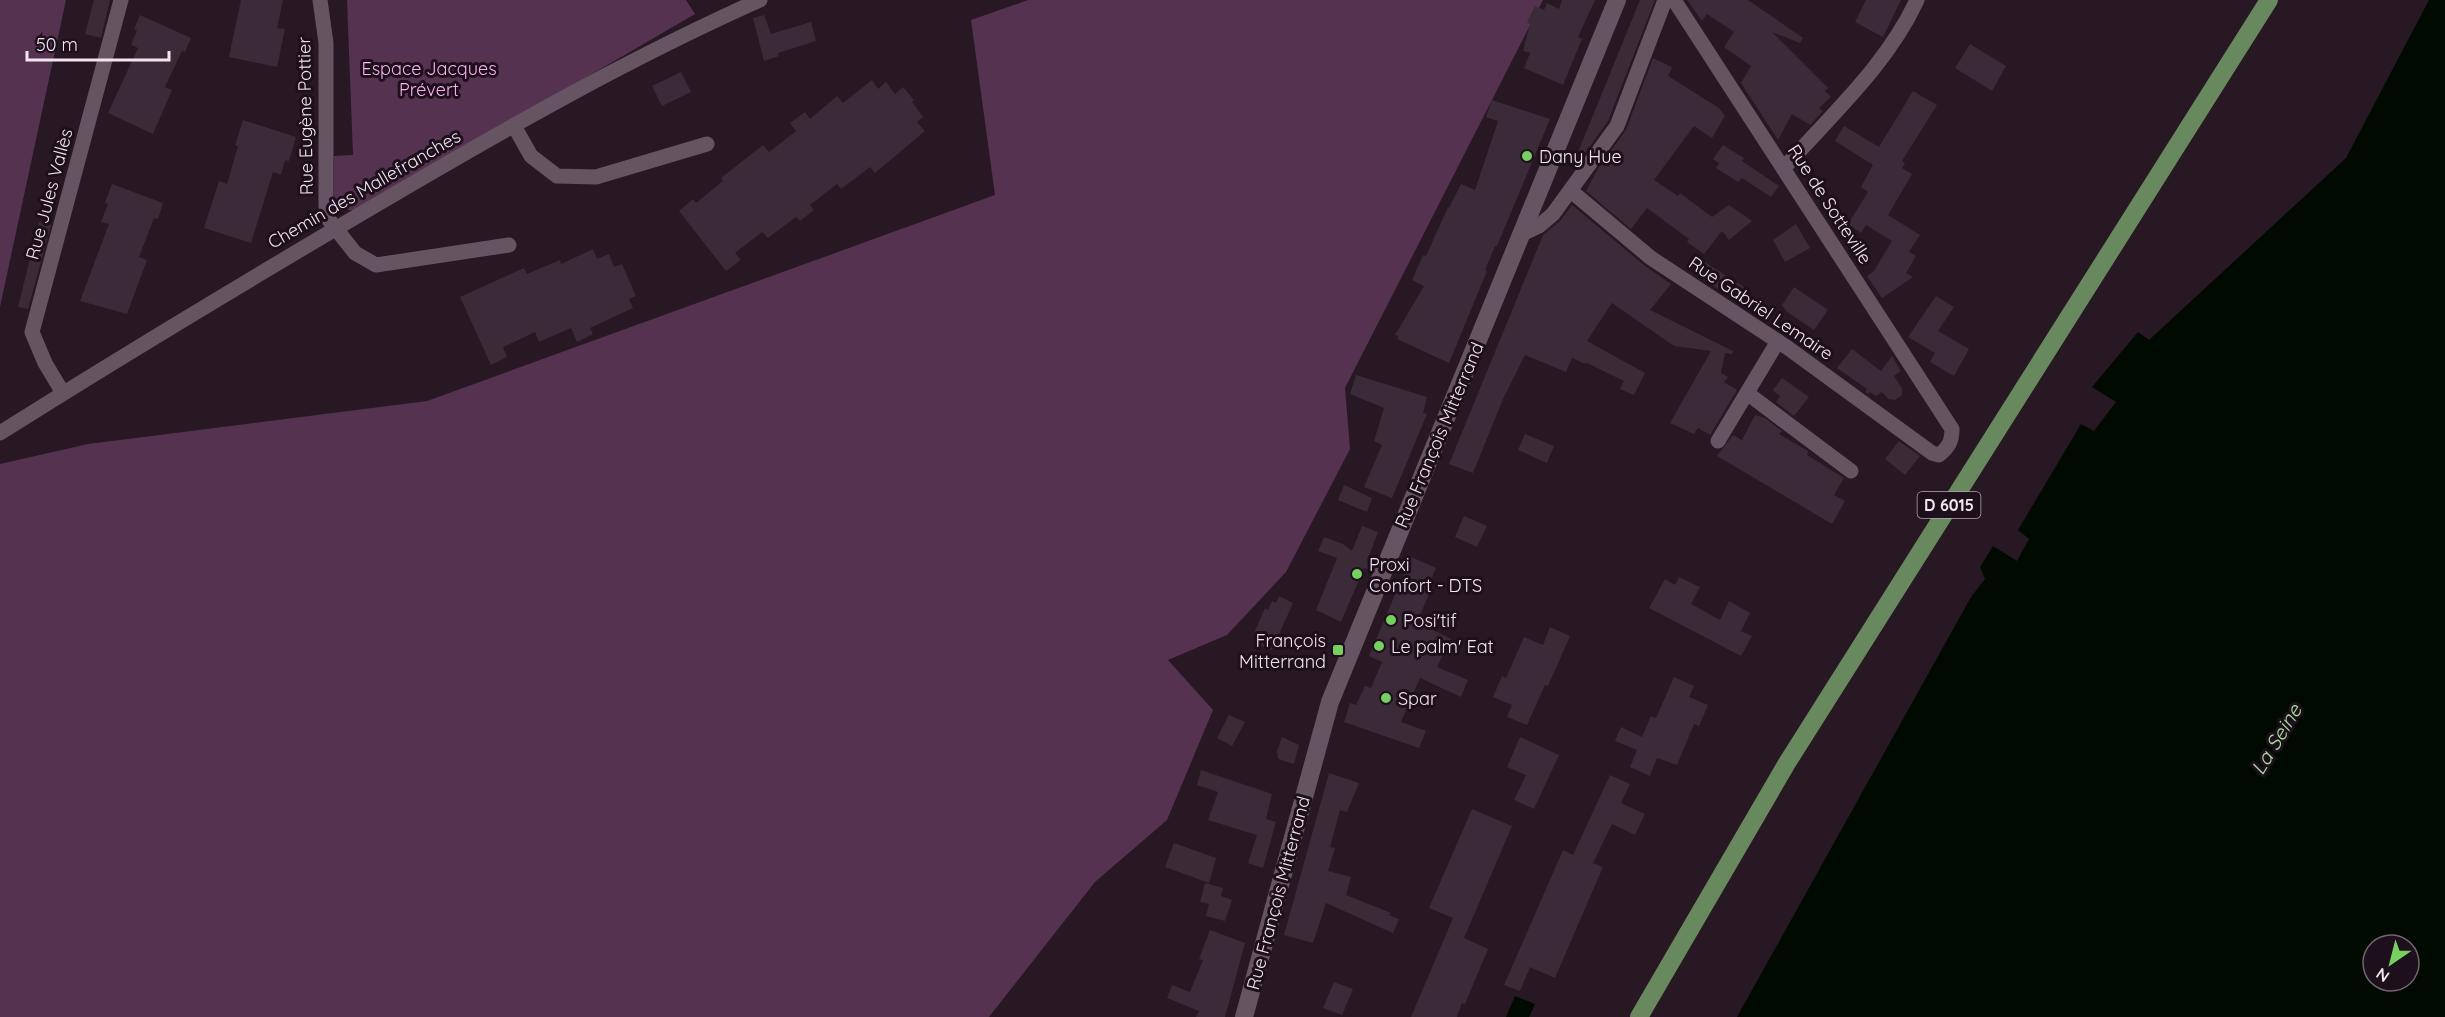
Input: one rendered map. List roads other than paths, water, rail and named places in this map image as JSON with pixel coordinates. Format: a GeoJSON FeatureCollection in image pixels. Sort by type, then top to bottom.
{"type":"FeatureCollection","features":[{"type":"Feature","properties":{"kind":"main road","name":"D 6015"},"geometry":{"type":"LineString","coordinates":[[1639,1017],[1787,763],[2269,0]]}},
{"type":"Feature","properties":{"kind":"street","name":"Rue Jules Vallès"},"geometry":{"type":"LineString","coordinates":[[63,393],[45,363],[32,332],[121,0]]}},
{"type":"Feature","properties":{"kind":"street","name":"Rue Eugène Pottier"},"geometry":{"type":"LineString","coordinates":[[320,0],[326,43],[326,206],[329,220],[355,253],[376,265],[509,245]]}},
{"type":"Feature","properties":{"kind":"street","name":"Chemin des Mallefranches"},"geometry":{"type":"LineString","coordinates":[[0,433],[167,328],[514,126],[683,34],[760,0]]}},
{"type":"Feature","properties":{"kind":"street","name":"Rue François Mitterrand"},"geometry":{"type":"LineString","coordinates":[[1244,1017],[1330,702],[1617,0]]}},
{"type":"Feature","properties":{"kind":"street"},"geometry":{"type":"LineString","coordinates":[[1522,234],[1539,226],[1553,214],[1617,126],[1665,0]]}},
{"type":"Feature","properties":{"kind":"street","name":"Rue de Sotteville"},"geometry":{"type":"LineString","coordinates":[[1674,0],[1952,429],[1952,441],[1945,450],[1939,454],[1932,453]]}},
{"type":"Feature","properties":{"kind":"street"},"geometry":{"type":"LineString","coordinates":[[1784,168],[1882,60],[1905,25],[1917,0]]}},
{"type":"Feature","properties":{"kind":"street"},"geometry":{"type":"LineString","coordinates":[[514,126],[531,156],[557,176],[596,177],[707,144]]}},
{"type":"Feature","properties":{"kind":"street","name":"Rue Gabriel Lemaire"},"geometry":{"type":"LineString","coordinates":[[1571,191],[1651,258],[1778,341],[1932,453]]}},
{"type":"Feature","properties":{"kind":"street"},"geometry":{"type":"LineString","coordinates":[[1718,441],[1778,341]]}},
{"type":"Feature","properties":{"kind":"street"},"geometry":{"type":"LineString","coordinates":[[1747,393],[1851,471]]}},
{"type":"Feature","properties":{"kind":"water","name":"La Seine"},"geometry":{"type":"Polygon","coordinates":[[[2429,0],[2445,0],[2445,1017],[1737,1017],[1971,597],[1985,579],[1980,567],[1993,546],[2017,561],[2029,539],[2018,530],[2081,424],[2094,431],[2116,402],[2092,387],[2138,332],[2149,340],[2346,158],[2429,0]]]}},
{"type":"Feature","properties":{"kind":"water"},"geometry":{"type":"Polygon","coordinates":[[[1515,996],[1535,1004],[1529,1017],[1506,1017],[1515,996]]]}},
{"type":"Feature","properties":{"kind":"place","name":"Dany Hue"},"geometry":{"type":"Point","coordinates":[1527,156]}},
{"type":"Feature","properties":{"kind":"place","name":"Proxi Confort - DTS"},"geometry":{"type":"Point","coordinates":[1357,574]}},
{"type":"Feature","properties":{"kind":"place","name":"Posi'tif"},"geometry":{"type":"Point","coordinates":[1391,620]}},
{"type":"Feature","properties":{"kind":"place","name":"Le palm' Eat"},"geometry":{"type":"Point","coordinates":[1379,646]}},
{"type":"Feature","properties":{"kind":"place","name":"François Mitterrand"},"geometry":{"type":"Point","coordinates":[1338,650]}},
{"type":"Feature","properties":{"kind":"place","name":"Spar"},"geometry":{"type":"Point","coordinates":[1386,698]}},
{"type":"Feature","properties":{"kind":"park label","name":"Espace Jacques Prévert"},"geometry":{"type":"Point","coordinates":[429,78]}}]}
